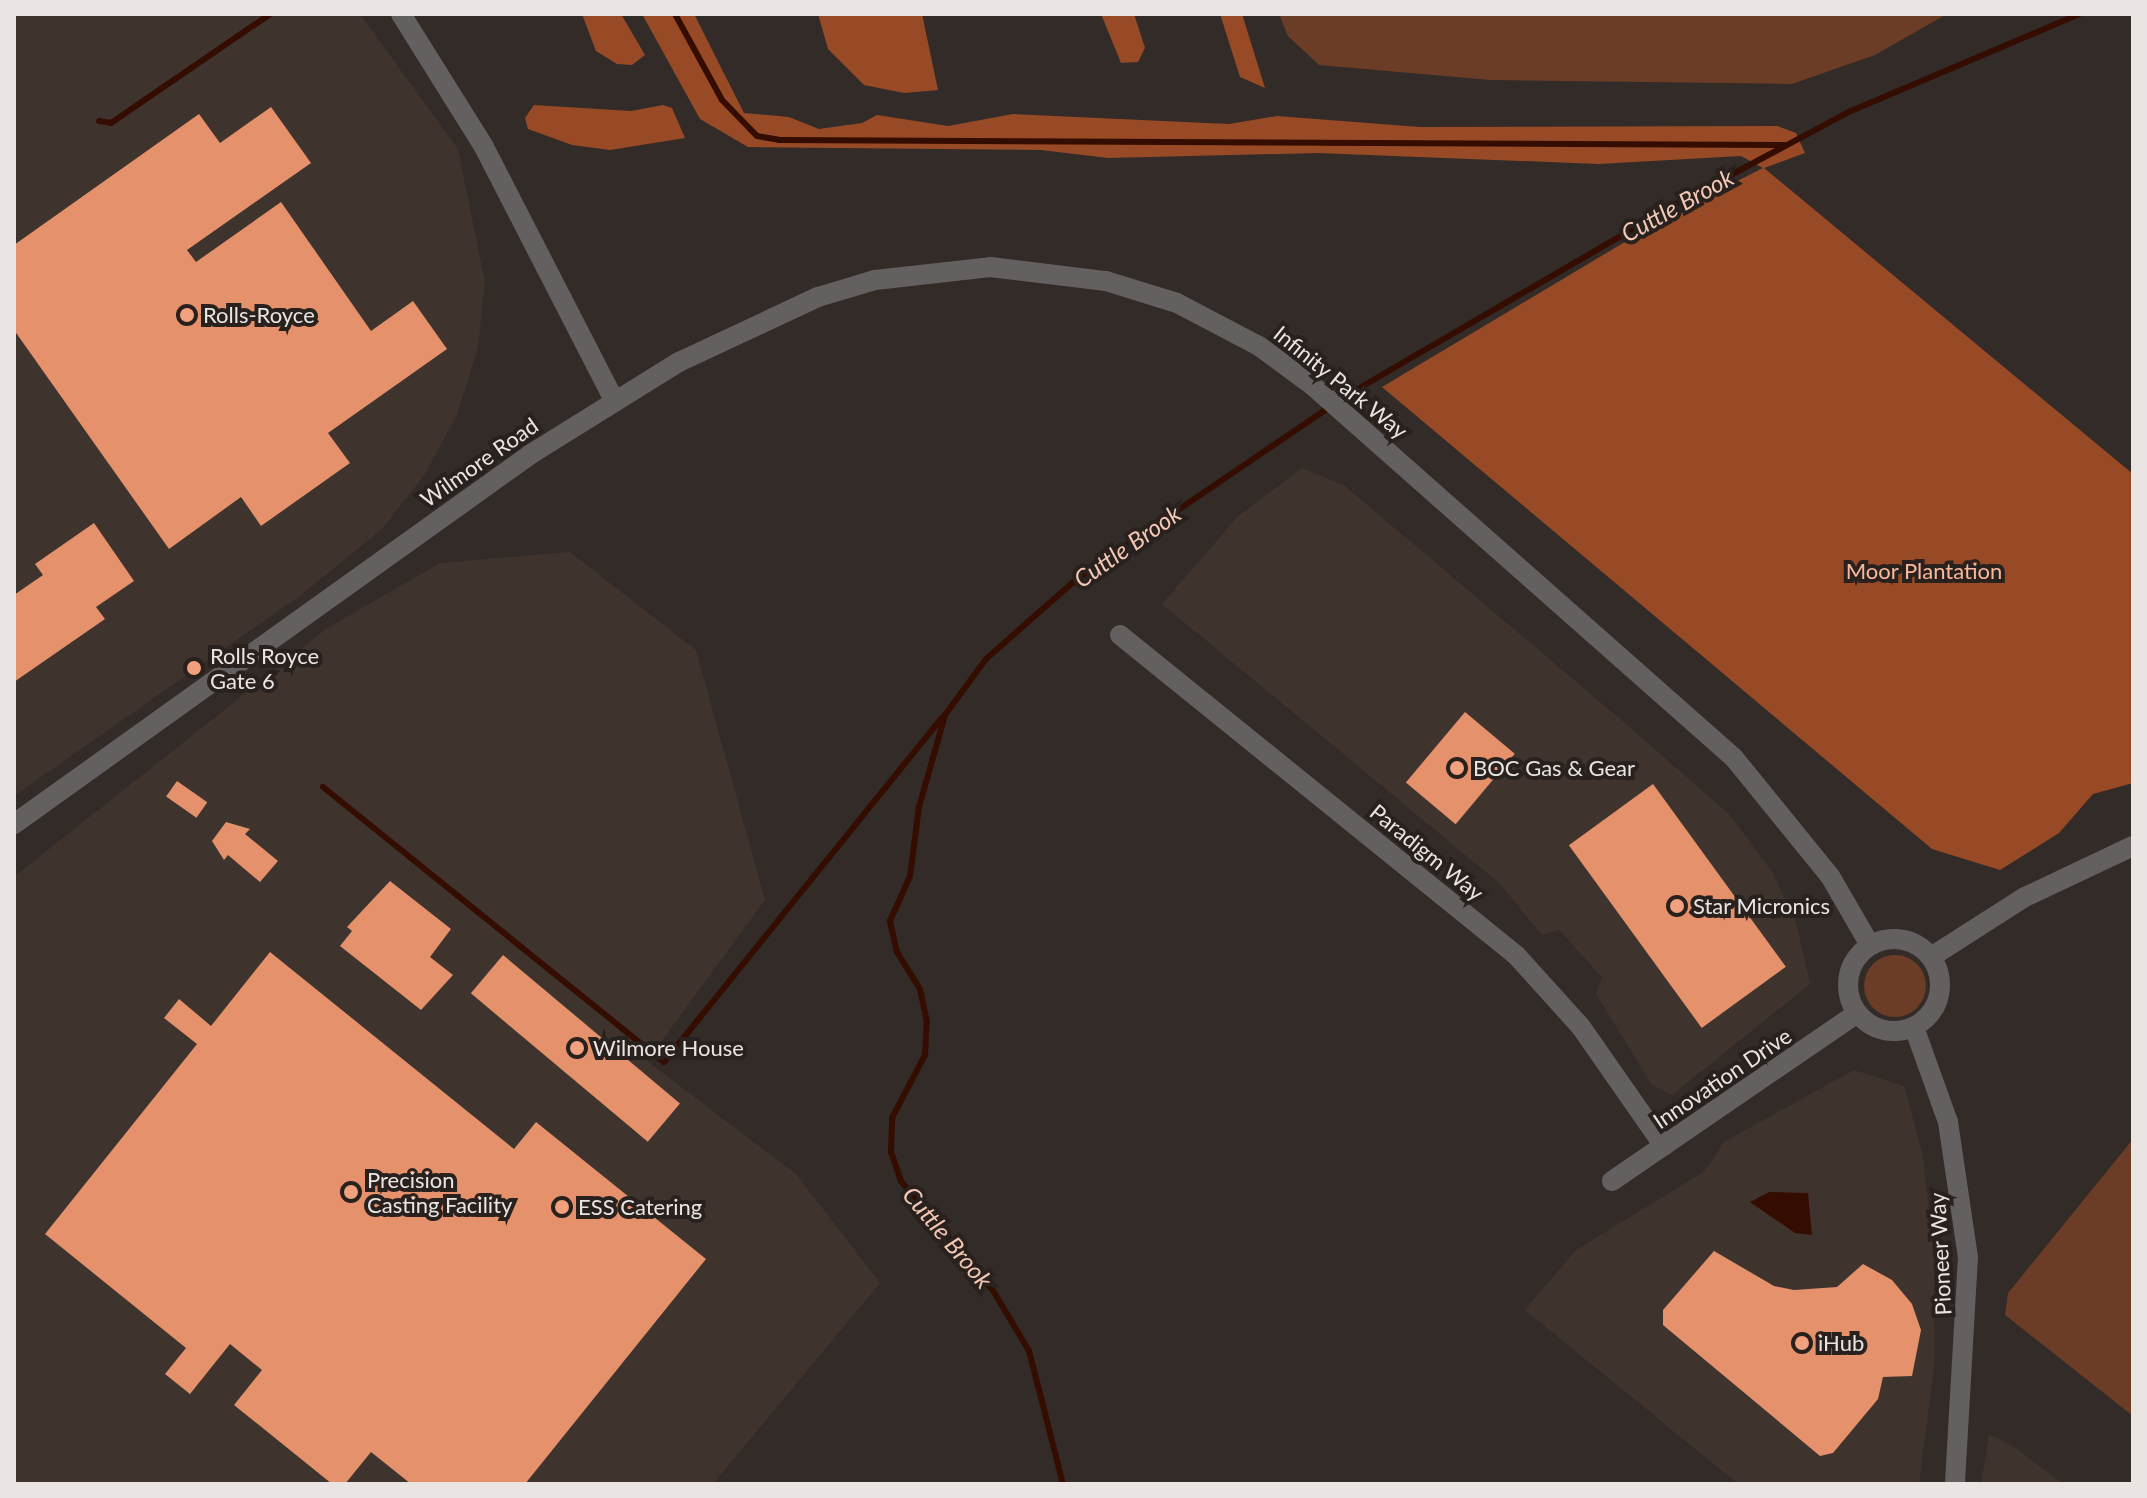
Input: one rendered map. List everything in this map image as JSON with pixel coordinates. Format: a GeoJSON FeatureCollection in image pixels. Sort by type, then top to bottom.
{"type":"FeatureCollection","features":[{"type":"Feature","properties":{"kind":"street"},"geometry":{"type":"LineString","coordinates":[[401,14],[484,147],[614,400]]}},
{"type":"Feature","properties":{"kind":"street","name":"Infinity Park Way"},"geometry":{"type":"LineString","coordinates":[[614,400],[724,338],[818,297],[889,278],[990,267],[1106,281],[1177,303],[1259,346],[1312,385],[1734,758],[1830,876],[1870,945]]}},
{"type":"Feature","properties":{"kind":"street","name":"Wilmore Road"},"geometry":{"type":"LineString","coordinates":[[14,824],[614,400]]}},
{"type":"Feature","properties":{"kind":"street","name":"Paradigm Way"},"geometry":{"type":"LineString","coordinates":[[1120,635],[1516,955],[1581,1027],[1664,1146]]}},
{"type":"Feature","properties":{"kind":"street"},"geometry":{"type":"LineString","coordinates":[[1931,957],[2025,897],[2133,846]]}},
{"type":"Feature","properties":{"kind":"street"},"geometry":{"type":"LineString","coordinates":[[1903,939],[1931,957],[1939,971],[1937,1004],[1914,1027],[1883,1030],[1857,1013],[1848,984],[1859,956],[1870,945],[1903,939]]}},
{"type":"Feature","properties":{"kind":"street","name":"Innovation Drive"},"geometry":{"type":"LineString","coordinates":[[1612,1181],[1857,1013]]}},
{"type":"Feature","properties":{"kind":"street","name":"Pioneer Way"},"geometry":{"type":"LineString","coordinates":[[1914,1027],[1948,1122],[1968,1257],[1955,1484]]}},
{"type":"Feature","properties":{"kind":"shaded area","name":"Rolls-Royce"},"geometry":{"type":"Polygon","coordinates":[[[14,14],[360,14],[458,149],[485,282],[478,348],[457,415],[425,474],[383,528],[304,593],[14,796],[14,14]]]}},
{"type":"Feature","properties":{"kind":"shaded area"},"geometry":{"type":"Polygon","coordinates":[[[1279,14],[1947,14],[1875,55],[1792,84],[1490,80],[1319,65],[1288,36],[1279,14]]]}},
{"type":"Feature","properties":{"kind":"shaded area"},"geometry":{"type":"Polygon","coordinates":[[[1302,468],[1345,486],[1625,723],[1729,814],[1773,873],[1796,922],[1810,984],[1672,1095],[1652,1085],[1596,994],[1602,977],[1559,930],[1542,935],[1498,882],[1162,604],[1238,516],[1302,468]]]}},
{"type":"Feature","properties":{"kind":"shaded area"},"geometry":{"type":"Polygon","coordinates":[[[570,552],[696,650],[765,900],[647,1061],[796,1174],[880,1283],[713,1484],[14,1484],[14,877],[326,629],[440,563],[570,552]]]}},
{"type":"Feature","properties":{"kind":"shaded area"},"geometry":{"type":"Polygon","coordinates":[[[1895,955],[1917,964],[1926,986],[1917,1008],[1895,1017],[1873,1008],[1864,986],[1873,964],[1895,955]]]}},
{"type":"Feature","properties":{"kind":"shaded area"},"geometry":{"type":"Polygon","coordinates":[[[1854,1070],[1904,1086],[1923,1155],[1934,1258],[1935,1361],[1919,1484],[1738,1484],[1525,1310],[1576,1250],[1705,1171],[1724,1142],[1854,1070]]]}},
{"type":"Feature","properties":{"kind":"shaded area"},"geometry":{"type":"Polygon","coordinates":[[[2133,1139],[2133,1416],[2005,1315],[2008,1293],[2133,1139]]]}},
{"type":"Feature","properties":{"kind":"shaded area"},"geometry":{"type":"Polygon","coordinates":[[[1769,1192],[1808,1193],[1812,1235],[1795,1233],[1750,1202],[1769,1192]]]}},
{"type":"Feature","properties":{"kind":"shaded area"},"geometry":{"type":"Polygon","coordinates":[[[1989,1434],[2016,1448],[2063,1484],[1981,1484],[1989,1434]]]}},
{"type":"Feature","properties":{"kind":"green space"},"geometry":{"type":"Polygon","coordinates":[[[582,14],[621,14],[645,55],[632,65],[617,64],[596,51],[582,14]]]}},
{"type":"Feature","properties":{"kind":"green space","name":"Moor Plantation"},"geometry":{"type":"Polygon","coordinates":[[[642,14],[694,14],[744,113],[789,117],[819,129],[862,123],[877,115],[948,126],[1013,114],[1229,124],[1277,116],[1420,127],[1777,126],[1796,133],[1805,153],[1764,168],[2133,474],[2133,783],[2093,794],[2059,833],[2000,870],[1932,849],[1382,387],[1670,215],[1763,168],[1741,156],[1599,164],[1318,153],[1108,158],[1041,150],[748,147],[700,119],[642,14]]]}},
{"type":"Feature","properties":{"kind":"green space"},"geometry":{"type":"Polygon","coordinates":[[[818,14],[922,14],[938,90],[904,93],[864,85],[828,49],[818,14]]]}},
{"type":"Feature","properties":{"kind":"green space"},"geometry":{"type":"Polygon","coordinates":[[[1101,14],[1134,14],[1145,48],[1138,62],[1121,63],[1101,14]]]}},
{"type":"Feature","properties":{"kind":"green space"},"geometry":{"type":"Polygon","coordinates":[[[1220,14],[1242,14],[1265,88],[1240,77],[1220,14]]]}},
{"type":"Feature","properties":{"kind":"green space"},"geometry":{"type":"Polygon","coordinates":[[[534,105],[631,111],[663,105],[672,108],[685,138],[610,150],[572,145],[528,129],[525,118],[534,105]]]}},
{"type":"Feature","properties":{"kind":"building","name":"Rolls-Royce"},"geometry":{"type":"Polygon","coordinates":[[[271,107],[311,163],[187,250],[196,262],[281,202],[371,331],[413,301],[447,349],[328,433],[350,463],[261,526],[241,497],[169,549],[14,330],[14,245],[199,114],[220,143],[271,107]]]}},
{"type":"Feature","properties":{"kind":"building"},"geometry":{"type":"Polygon","coordinates":[[[94,523],[134,581],[96,607],[105,619],[14,682],[14,595],[43,575],[35,564],[94,523]]]}},
{"type":"Feature","properties":{"kind":"building"},"geometry":{"type":"Polygon","coordinates":[[[1465,712],[1515,754],[1456,824],[1406,782],[1465,712]]]}},
{"type":"Feature","properties":{"kind":"building"},"geometry":{"type":"Polygon","coordinates":[[[177,781],[207,802],[196,818],[166,797],[177,781]]]}},
{"type":"Feature","properties":{"kind":"building","name":"Star Micronics"},"geometry":{"type":"Polygon","coordinates":[[[1653,784],[1786,967],[1702,1028],[1569,845],[1653,784]]]}},
{"type":"Feature","properties":{"kind":"building"},"geometry":{"type":"Polygon","coordinates":[[[226,822],[250,829],[245,834],[278,861],[260,882],[228,855],[224,860],[212,841],[226,822]]]}},
{"type":"Feature","properties":{"kind":"building"},"geometry":{"type":"Polygon","coordinates":[[[390,881],[451,929],[430,957],[453,975],[421,1010],[340,946],[352,931],[347,927],[390,881]]]}},
{"type":"Feature","properties":{"kind":"building","name":"Precision Casting Facility"},"geometry":{"type":"Polygon","coordinates":[[[270,952],[514,1149],[536,1122],[706,1259],[525,1484],[411,1484],[371,1452],[345,1484],[332,1484],[234,1405],[262,1370],[230,1344],[190,1394],[165,1374],[186,1348],[45,1234],[197,1044],[164,1018],[179,999],[211,1026],[270,952]]]}},
{"type":"Feature","properties":{"kind":"building","name":"Wilmore House"},"geometry":{"type":"Polygon","coordinates":[[[503,955],[680,1103],[648,1142],[471,993],[503,955]]]}},
{"type":"Feature","properties":{"kind":"building","name":"iHub"},"geometry":{"type":"Polygon","coordinates":[[[1714,1251],[1774,1286],[1794,1290],[1837,1287],[1863,1264],[1892,1280],[1912,1304],[1921,1330],[1912,1376],[1883,1377],[1878,1399],[1833,1453],[1820,1456],[1663,1325],[1663,1310],[1714,1251]]]}},
{"type":"Feature","properties":{"kind":"waterway"},"geometry":{"type":"LineString","coordinates":[[99,121],[111,123],[270,14]]}},
{"type":"Feature","properties":{"kind":"waterway"},"geometry":{"type":"LineString","coordinates":[[675,14],[722,100],[757,136],[779,140],[1784,145]]}},
{"type":"Feature","properties":{"kind":"waterway","name":"Cuttle Brook"},"geometry":{"type":"LineString","coordinates":[[1063,1484],[1029,1351],[994,1292],[901,1181],[891,1152],[892,1118],[925,1055],[927,1022],[920,989],[897,952],[890,921],[910,876],[919,807],[945,715],[986,659],[1078,578],[1344,397],[1669,208],[1851,111],[2079,14]]}},
{"type":"Feature","properties":{"kind":"waterway"},"geometry":{"type":"LineString","coordinates":[[323,787],[664,1062],[942,718]]}},
{"type":"Feature","properties":{"kind":"place","name":"Rolls-Royce"},"geometry":{"type":"Point","coordinates":[187,315]}},
{"type":"Feature","properties":{"kind":"place","name":"Rolls Royce Gate 6"},"geometry":{"type":"Point","coordinates":[194,668]}},
{"type":"Feature","properties":{"kind":"place","name":"BOC Gas & Gear"},"geometry":{"type":"Point","coordinates":[1457,768]}},
{"type":"Feature","properties":{"kind":"place","name":"Star Micronics"},"geometry":{"type":"Point","coordinates":[1677,906]}},
{"type":"Feature","properties":{"kind":"place","name":"Wilmore House"},"geometry":{"type":"Point","coordinates":[577,1048]}},
{"type":"Feature","properties":{"kind":"place","name":"Precision Casting Facility"},"geometry":{"type":"Point","coordinates":[351,1192]}},
{"type":"Feature","properties":{"kind":"place","name":"ESS Catering"},"geometry":{"type":"Point","coordinates":[562,1207]}},
{"type":"Feature","properties":{"kind":"place","name":"iHub"},"geometry":{"type":"Point","coordinates":[1802,1343]}}]}
